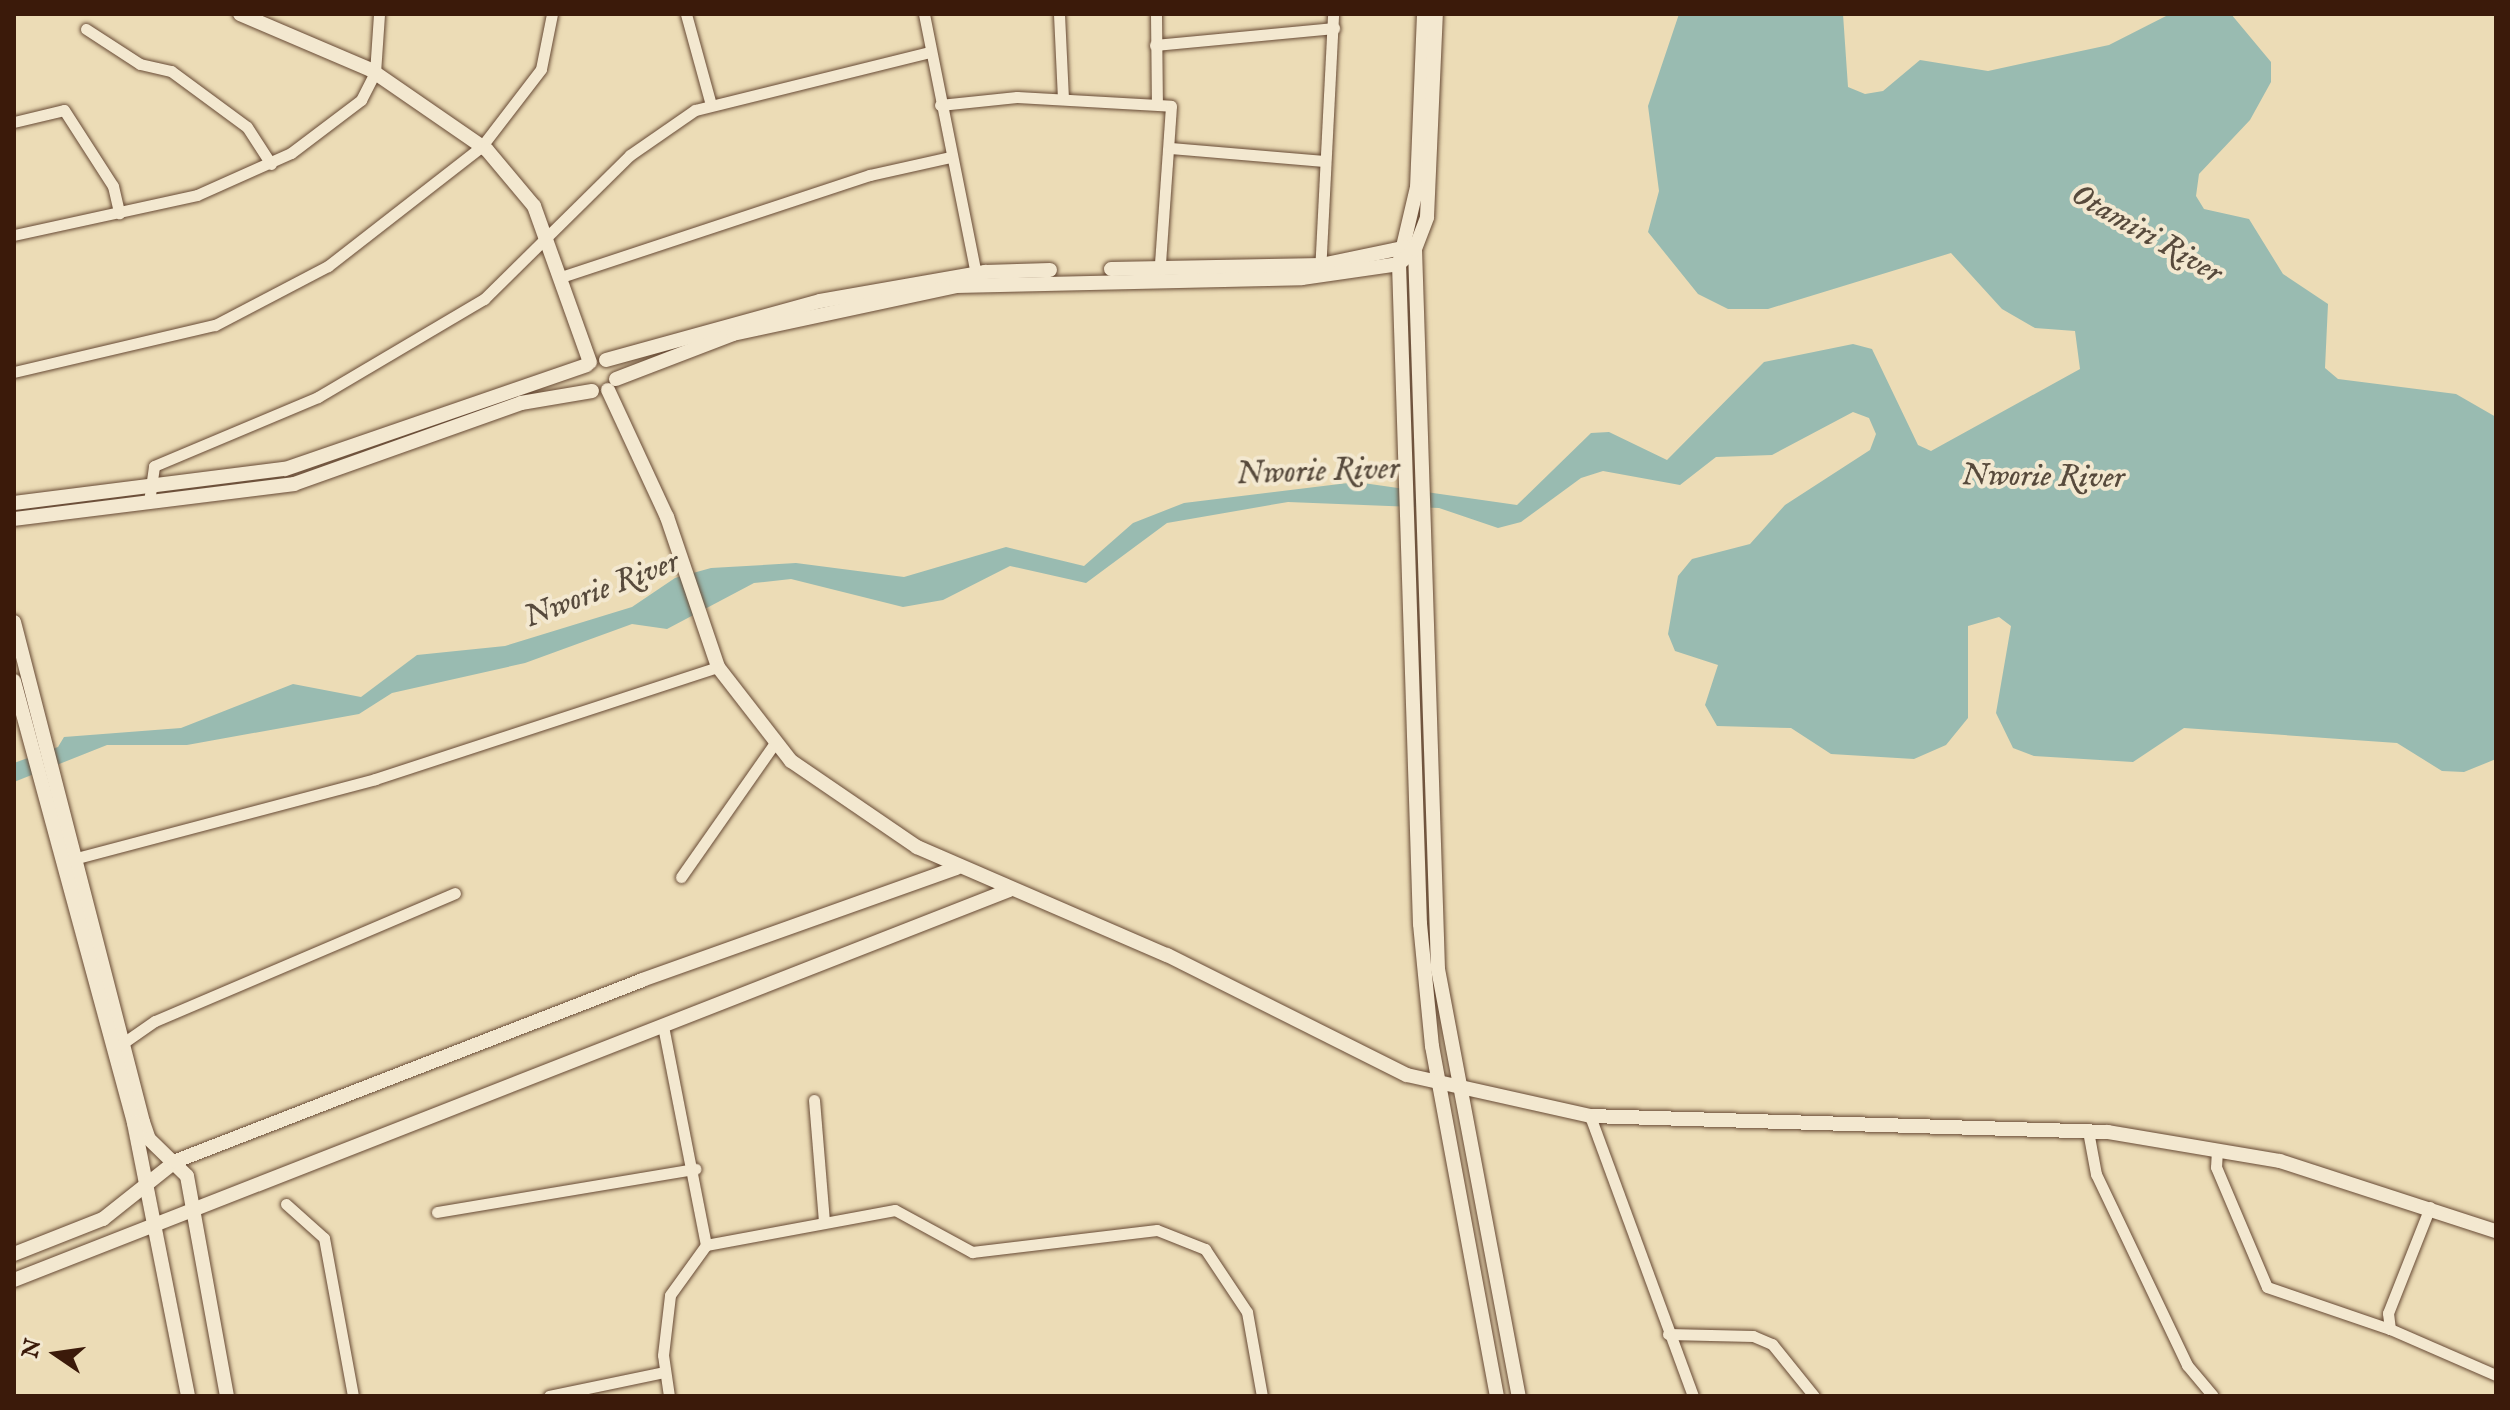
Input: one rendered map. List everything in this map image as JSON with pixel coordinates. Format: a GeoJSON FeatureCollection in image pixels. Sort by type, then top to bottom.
{"type":"FeatureCollection","features":[{"type":"Feature","properties":{"kind":"street"},"geometry":{"type":"LineString","coordinates":[[240,14],[375,73],[482,146],[518,182],[549,240],[588,363],[583,377],[592,391]]}},
{"type":"Feature","properties":{"kind":"street"},"geometry":{"type":"LineString","coordinates":[[14,235],[197,195],[271,164],[341,121],[375,73],[379,14]]}},
{"type":"Feature","properties":{"kind":"street"},"geometry":{"type":"LineString","coordinates":[[14,372],[126,350],[272,300],[374,236],[482,146],[541,69],[552,14]]}},
{"type":"Feature","properties":{"kind":"street"},"geometry":{"type":"LineString","coordinates":[[686,14],[711,105]]}},
{"type":"Feature","properties":{"kind":"street"},"geometry":{"type":"LineString","coordinates":[[924,14],[950,157],[977,279]]}},
{"type":"Feature","properties":{"kind":"street"},"geometry":{"type":"LineString","coordinates":[[1059,14],[1063,98]]}},
{"type":"Feature","properties":{"kind":"street"},"geometry":{"type":"LineString","coordinates":[[1156,14],[1157,103]]}},
{"type":"Feature","properties":{"kind":"street"},"geometry":{"type":"LineString","coordinates":[[1320,271],[1333,14]]}},
{"type":"Feature","properties":{"kind":"street"},"geometry":{"type":"LineString","coordinates":[[1424,14],[1417,187],[1408,247],[1416,456],[1420,924],[1432,1046],[1445,1085],[1497,1396]]}},
{"type":"Feature","properties":{"kind":"street"},"geometry":{"type":"LineString","coordinates":[[1416,456],[1399,264],[1427,217],[1436,14]]}},
{"type":"Feature","properties":{"kind":"street"},"geometry":{"type":"LineString","coordinates":[[1155,45],[1334,28]]}},
{"type":"Feature","properties":{"kind":"street"},"geometry":{"type":"LineString","coordinates":[[86,29],[140,64],[171,71],[247,127],[271,164]]}},
{"type":"Feature","properties":{"kind":"street"},"geometry":{"type":"LineString","coordinates":[[149,502],[147,486],[154,466],[237,435],[403,351],[493,293],[639,147],[711,105],[930,52]]}},
{"type":"Feature","properties":{"kind":"street"},"geometry":{"type":"LineString","coordinates":[[940,105],[1063,98],[1157,103],[1173,111],[1159,274]]}},
{"type":"Feature","properties":{"kind":"street"},"geometry":{"type":"LineString","coordinates":[[14,122],[64,110],[113,186],[119,213]]}},
{"type":"Feature","properties":{"kind":"street"},"geometry":{"type":"LineString","coordinates":[[1170,148],[1324,161]]}},
{"type":"Feature","properties":{"kind":"street"},"geometry":{"type":"LineString","coordinates":[[561,277],[870,175],[950,157]]}},
{"type":"Feature","properties":{"kind":"street"},"geometry":{"type":"LineString","coordinates":[[1320,271],[1408,247]]}},
{"type":"Feature","properties":{"kind":"street"},"geometry":{"type":"LineString","coordinates":[[14,503],[147,486],[236,480],[327,457],[588,363],[768,312],[977,279],[1320,271],[1399,264]]}},
{"type":"Feature","properties":{"kind":"street"},"geometry":{"type":"LineString","coordinates":[[14,519],[294,484],[521,403],[612,385],[733,334],[977,279]]}},
{"type":"Feature","properties":{"kind":"street"},"geometry":{"type":"LineString","coordinates":[[606,360],[612,385],[685,569],[718,667],[775,743],[868,820],[957,868],[1181,962],[1407,1075],[1465,1090],[1590,1116],[2088,1131],[2217,1149],[2430,1207],[2496,1231]]}},
{"type":"Feature","properties":{"kind":"street"},"geometry":{"type":"LineString","coordinates":[[1417,534],[1433,919],[1519,1396]]}},
{"type":"Feature","properties":{"kind":"street"},"geometry":{"type":"LineString","coordinates":[[14,622],[46,775],[147,1181],[188,1396]]}},
{"type":"Feature","properties":{"kind":"street"},"geometry":{"type":"LineString","coordinates":[[77,858],[375,779],[718,667]]}},
{"type":"Feature","properties":{"kind":"street"},"geometry":{"type":"LineString","coordinates":[[14,681],[41,751]]}},
{"type":"Feature","properties":{"kind":"street"},"geometry":{"type":"LineString","coordinates":[[681,877],[775,743]]}},
{"type":"Feature","properties":{"kind":"street"},"geometry":{"type":"LineString","coordinates":[[46,775],[77,858],[149,1139],[176,1161],[194,1210],[227,1396]]}},
{"type":"Feature","properties":{"kind":"street"},"geometry":{"type":"LineString","coordinates":[[14,1254],[103,1219],[176,1161],[642,980],[957,868]]}},
{"type":"Feature","properties":{"kind":"street"},"geometry":{"type":"LineString","coordinates":[[14,1280],[1009,890]]}},
{"type":"Feature","properties":{"kind":"street"},"geometry":{"type":"LineString","coordinates":[[126,1041],[155,1021],[455,893]]}},
{"type":"Feature","properties":{"kind":"street"},"geometry":{"type":"LineString","coordinates":[[663,1026],[695,1169],[706,1245]]}},
{"type":"Feature","properties":{"kind":"street"},"geometry":{"type":"LineString","coordinates":[[814,1100],[824,1222]]}},
{"type":"Feature","properties":{"kind":"street"},"geometry":{"type":"LineString","coordinates":[[1590,1116],[1693,1396]]}},
{"type":"Feature","properties":{"kind":"street"},"geometry":{"type":"LineString","coordinates":[[2088,1131],[2096,1174],[2187,1365],[2213,1396]]}},
{"type":"Feature","properties":{"kind":"street"},"geometry":{"type":"LineString","coordinates":[[2217,1149],[2216,1167],[2267,1287],[2390,1329],[2496,1375]]}},
{"type":"Feature","properties":{"kind":"street"},"geometry":{"type":"LineString","coordinates":[[437,1212],[695,1169]]}},
{"type":"Feature","properties":{"kind":"street"},"geometry":{"type":"LineString","coordinates":[[286,1204],[324,1238],[353,1396]]}},
{"type":"Feature","properties":{"kind":"street"},"geometry":{"type":"LineString","coordinates":[[2390,1329],[2388,1313],[2430,1207]]}},
{"type":"Feature","properties":{"kind":"street"},"geometry":{"type":"LineString","coordinates":[[669,1396],[664,1372],[670,1295],[706,1245],[895,1210],[972,1252],[1157,1230],[1205,1249],[1247,1312],[1262,1396]]}},
{"type":"Feature","properties":{"kind":"street"},"geometry":{"type":"LineString","coordinates":[[1668,1334],[1753,1336],[1772,1344],[1814,1396]]}},
{"type":"Feature","properties":{"kind":"street"},"geometry":{"type":"LineString","coordinates":[[549,1396],[664,1372]]}},
{"type":"Feature","properties":{"kind":"water"},"geometry":{"type":"Polygon","coordinates":[[[1679,14],[1843,14],[1848,87],[1865,94],[1883,91],[1920,60],[1988,71],[2109,45],[2168,15],[2231,14],[2271,62],[2271,82],[2250,120],[2199,174],[2196,196],[2204,209],[2249,219],[2283,274],[2328,304],[2325,368],[2338,379],[2456,394],[2496,417],[2496,759],[2464,772],[2442,771],[2397,743],[2184,728],[2133,762],[2034,756],[2013,748],[1996,713],[2011,626],[1999,617],[1968,626],[1968,718],[1946,745],[1914,759],[1831,754],[1791,728],[1717,726],[1705,705],[1718,665],[1675,651],[1668,634],[1678,576],[1692,559],[1750,544],[1785,505],[1870,450],[1876,434],[1869,418],[1853,412],[1772,455],[1716,457],[1680,485],[1603,471],[1581,478],[1521,522],[1498,528],[1439,508],[1288,502],[1167,523],[1086,583],[1010,566],[943,600],[903,607],[791,579],[754,583],[667,629],[632,624],[525,663],[392,693],[359,714],[187,745],[107,745],[14,782],[14,763],[58,747],[64,737],[181,728],[293,684],[361,697],[417,655],[505,646],[632,607],[675,578],[711,568],[796,563],[904,577],[1006,547],[1084,566],[1133,523],[1184,503],[1356,482],[1517,505],[1591,433],[1609,432],[1667,460],[1764,362],[1853,344],[1872,349],[1918,445],[1931,451],[2080,369],[2075,331],[2035,328],[2002,309],[1951,253],[1768,309],[1728,309],[1698,294],[1648,232],[1659,191],[1648,106],[1679,14]]]}},
{"type":"Feature","properties":{"kind":"water label","name":"Otamiri River"},"geometry":{"type":"Point","coordinates":[2146,235]}},
{"type":"Feature","properties":{"kind":"water label","name":"Nworie River"},"geometry":{"type":"Point","coordinates":[1318,473]}},
{"type":"Feature","properties":{"kind":"water label","name":"Nworie River"},"geometry":{"type":"Point","coordinates":[2043,478]}},
{"type":"Feature","properties":{"kind":"water label","name":"Nworie River"},"geometry":{"type":"Point","coordinates":[602,591]}}]}
